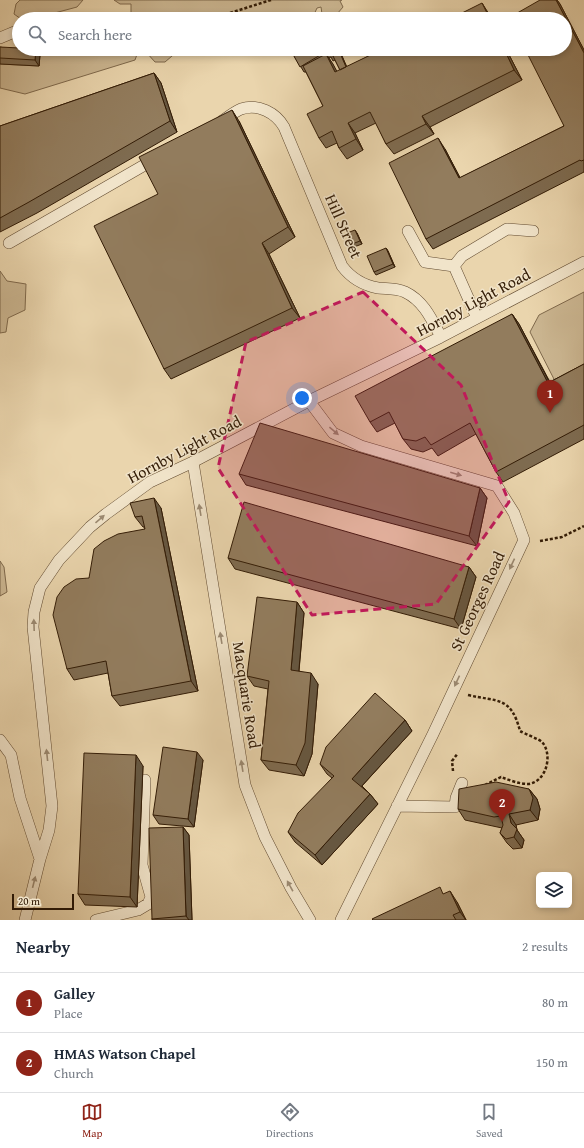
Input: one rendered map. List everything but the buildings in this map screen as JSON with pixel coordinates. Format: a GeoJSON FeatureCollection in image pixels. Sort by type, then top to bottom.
{"type":"FeatureCollection","features":[{"type":"Feature","properties":{"kind":"lane"},"geometry":{"type":"LineString","coordinates":[[0,38],[12,33]]}},
{"type":"Feature","properties":{"kind":"lane","name":"Hill Street"},"geometry":{"type":"LineString","coordinates":[[214,125],[241,110],[251,107],[262,109],[280,119],[342,266],[357,281],[367,285],[406,292],[416,299],[430,315],[441,337]]}},
{"type":"Feature","properties":{"kind":"lane"},"geometry":{"type":"LineString","coordinates":[[9,243],[167,152]]}},
{"type":"Feature","properties":{"kind":"lane"},"geometry":{"type":"LineString","coordinates":[[454,266],[462,256],[507,229],[533,231]]}},
{"type":"Feature","properties":{"kind":"lane"},"geometry":{"type":"LineString","coordinates":[[408,231],[425,262],[454,266]]}},
{"type":"Feature","properties":{"kind":"lane","name":"Hornby Light Road"},"geometry":{"type":"LineString","coordinates":[[25,920],[40,859],[49,830],[52,806],[33,627],[34,612],[40,588],[59,560],[90,527],[150,482],[193,462],[309,401],[441,337],[584,262]]}},
{"type":"Feature","properties":{"kind":"lane"},"geometry":{"type":"LineString","coordinates":[[454,266],[477,318]]}},
{"type":"Feature","properties":{"kind":"lane","name":"St Georges Road"},"geometry":{"type":"LineString","coordinates":[[309,401],[333,433],[361,446],[497,486],[514,513],[524,540],[432,734],[341,920]]}},
{"type":"Feature","properties":{"kind":"lane","name":"Macquarie Road"},"geometry":{"type":"LineString","coordinates":[[193,462],[245,785],[265,837],[291,888],[310,920]]}},
{"type":"Feature","properties":{"kind":"lane"},"geometry":{"type":"LineString","coordinates":[[0,740],[11,755],[20,798],[40,859]]}},
{"type":"Feature","properties":{"kind":"lane"},"geometry":{"type":"LineString","coordinates":[[96,920],[138,910],[148,904],[151,897],[142,865],[145,780]]}},
{"type":"Feature","properties":{"kind":"lane"},"geometry":{"type":"LineString","coordinates":[[397,806],[455,807],[456,798],[462,783]]}},
{"type":"Feature","properties":{"kind":"path"},"geometry":{"type":"LineString","coordinates":[[233,12],[271,0]]}},
{"type":"Feature","properties":{"kind":"path"},"geometry":{"type":"LineString","coordinates":[[458,752],[452,761],[452,770],[458,782],[480,789],[488,783],[501,777],[528,784],[536,781],[546,770],[548,756],[546,747],[541,740],[520,731],[513,711],[503,703],[495,699],[487,699],[465,694]]}},
{"type":"Feature","properties":{"kind":"highlighted area"},"geometry":{"type":"Polygon","coordinates":[[[363,292],[461,385],[509,502],[436,604],[312,615],[218,468],[246,342],[363,292]]]}},
{"type":"Feature","properties":{"kind":"shaded area"},"geometry":{"type":"Polygon","coordinates":[[[20,0],[83,0],[77,7],[58,12],[14,12],[16,4],[20,0]]]}},
{"type":"Feature","properties":{"kind":"shaded area"},"geometry":{"type":"Polygon","coordinates":[[[114,0],[342,0],[340,1],[343,7],[339,12],[322,12],[321,7],[317,8],[315,12],[131,12],[131,4],[120,4],[114,0]]]}},
{"type":"Feature","properties":{"kind":"shaded area"},"geometry":{"type":"Polygon","coordinates":[[[40,56],[136,56],[135,60],[25,94],[0,88],[0,64],[39,66],[40,56]]]}},
{"type":"Feature","properties":{"kind":"shaded area"},"geometry":{"type":"Polygon","coordinates":[[[150,56],[172,56],[165,62],[155,62],[150,56]]]}},
{"type":"Feature","properties":{"kind":"shaded area"},"geometry":{"type":"Polygon","coordinates":[[[0,271],[7,281],[26,284],[25,310],[8,318],[6,332],[0,333],[0,271]]]}},
{"type":"Feature","properties":{"kind":"shaded area"},"geometry":{"type":"Polygon","coordinates":[[[584,292],[584,375],[558,387],[530,332],[539,315],[584,292]]]}},
{"type":"Feature","properties":{"kind":"shaded area"},"geometry":{"type":"Polygon","coordinates":[[[0,561],[4,567],[7,592],[0,596],[0,561]]]}},
{"type":"Feature","properties":{"kind":"place","name":"Galley"},"geometry":{"type":"Point","coordinates":[550,413]}},
{"type":"Feature","properties":{"kind":"place","name":"HMAS Watson Chapel"},"geometry":{"type":"Point","coordinates":[502,822]}}]}
